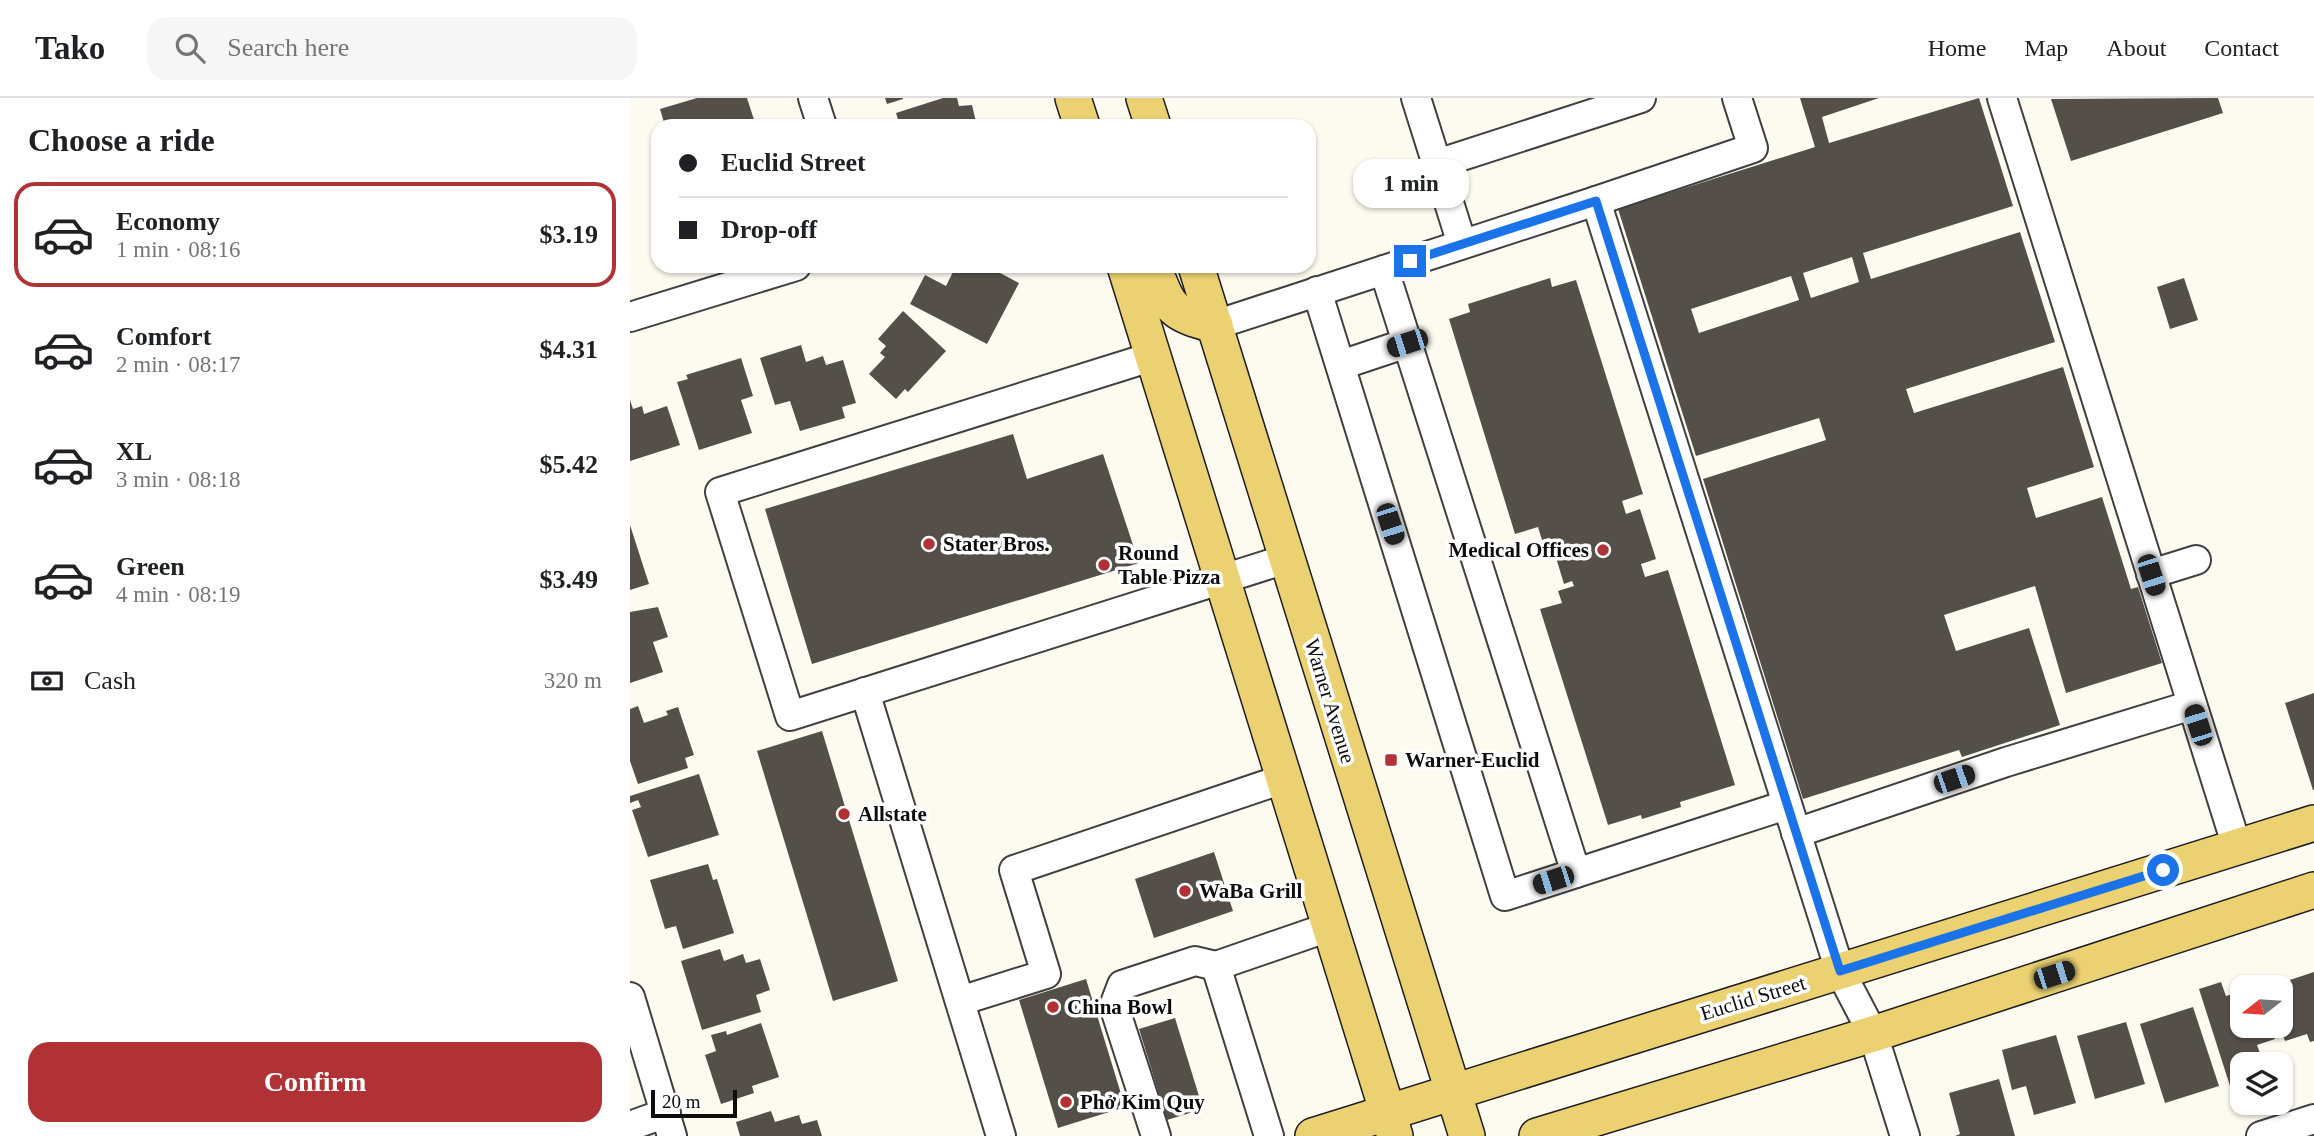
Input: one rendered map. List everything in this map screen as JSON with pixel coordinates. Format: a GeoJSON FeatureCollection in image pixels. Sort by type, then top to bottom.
{"type":"FeatureCollection","features":[{"type":"Feature","properties":{"kind":"main road"},"geometry":{"type":"LineString","coordinates":[[1073,98],[1080,119]]}},
{"type":"Feature","properties":{"kind":"main road"},"geometry":{"type":"LineString","coordinates":[[1144,98],[1151,119]]}},
{"type":"Feature","properties":{"kind":"main road"},"geometry":{"type":"LineString","coordinates":[[1127,273],[1391,1124]]}},
{"type":"Feature","properties":{"kind":"main road"},"geometry":{"type":"LineString","coordinates":[[1156,273],[1167,302],[1175,312],[1183,317],[1215,325]]}},
{"type":"Feature","properties":{"kind":"main road","name":"Warner Avenue"},"geometry":{"type":"LineString","coordinates":[[1198,273],[1467,1136]]}},
{"type":"Feature","properties":{"kind":"main road","name":"Euclid Street"},"geometry":{"type":"LineString","coordinates":[[1313,1136],[1391,1124],[1452,1092],[2314,823]]}},
{"type":"Feature","properties":{"kind":"main road"},"geometry":{"type":"LineString","coordinates":[[1536,1136],[1873,1034],[2314,890]]}},
{"type":"Feature","properties":{"kind":"street"},"geometry":{"type":"LineString","coordinates":[[813,98],[820,119]]}},
{"type":"Feature","properties":{"kind":"street"},"geometry":{"type":"LineString","coordinates":[[1416,98],[1462,244]]}},
{"type":"Feature","properties":{"kind":"street"},"geometry":{"type":"LineString","coordinates":[[1437,164],[1642,98]]}},
{"type":"Feature","properties":{"kind":"street"},"geometry":{"type":"LineString","coordinates":[[1215,325],[1753,148],[1737,98]]}},
{"type":"Feature","properties":{"kind":"street"},"geometry":{"type":"LineString","coordinates":[[2002,98],[2237,847]]}},
{"type":"Feature","properties":{"kind":"street"},"geometry":{"type":"LineString","coordinates":[[1596,201],[1840,971],[1873,1034],[1903,1135]]}},
{"type":"Feature","properties":{"kind":"street"},"geometry":{"type":"LineString","coordinates":[[1384,270],[1576,873]]}},
{"type":"Feature","properties":{"kind":"street"},"geometry":{"type":"LineString","coordinates":[[630,317],[773,273]]}},
{"type":"Feature","properties":{"kind":"street"},"geometry":{"type":"LineString","coordinates":[[1317,291],[1506,896],[1786,804]]}},
{"type":"Feature","properties":{"kind":"street"},"geometry":{"type":"LineString","coordinates":[[1341,365],[1407,343]]}},
{"type":"Feature","properties":{"kind":"street"},"geometry":{"type":"LineString","coordinates":[[1152,357],[720,492],[790,716],[1286,559]]}},
{"type":"Feature","properties":{"kind":"street"},"geometry":{"type":"LineString","coordinates":[[2151,575],[2196,560]]}},
{"type":"Feature","properties":{"kind":"street"},"geometry":{"type":"LineString","coordinates":[[865,692],[1001,1136]]}},
{"type":"Feature","properties":{"kind":"street"},"geometry":{"type":"LineString","coordinates":[[1796,833],[2006,762],[2192,705]]}},
{"type":"Feature","properties":{"kind":"street"},"geometry":{"type":"LineString","coordinates":[[960,1002],[1046,974],[1014,870],[1283,779]]}},
{"type":"Feature","properties":{"kind":"street"},"geometry":{"type":"LineString","coordinates":[[1156,1136],[1114,1006],[1122,985],[1195,961],[1216,966],[1329,927]]}},
{"type":"Feature","properties":{"kind":"street"},"geometry":{"type":"LineString","coordinates":[[1216,966],[1269,1136]]}},
{"type":"Feature","properties":{"kind":"street"},"geometry":{"type":"LineString","coordinates":[[630,997],[669,1125],[630,1126]]}},
{"type":"Feature","properties":{"kind":"street"},"geometry":{"type":"LineString","coordinates":[[2260,1136],[2314,1119]]}},
{"type":"Feature","properties":{"kind":"building"},"geometry":{"type":"Polygon","coordinates":[[[697,98],[747,98],[754,119],[663,119],[660,109],[697,98]]]}},
{"type":"Feature","properties":{"kind":"building"},"geometry":{"type":"Polygon","coordinates":[[[885,98],[903,98],[903,99],[887,104],[885,98]]]}},
{"type":"Feature","properties":{"kind":"building"},"geometry":{"type":"Polygon","coordinates":[[[943,98],[957,98],[959,106],[972,105],[975,119],[898,119],[896,113],[943,98]]]}},
{"type":"Feature","properties":{"kind":"building"},"geometry":{"type":"Polygon","coordinates":[[[1800,98],[1879,98],[1822,117],[1829,143],[1979,98],[2013,206],[1863,253],[1871,279],[2020,232],[2055,342],[1906,389],[1914,413],[2063,367],[2094,467],[2027,488],[2036,518],[2102,497],[2131,589],[2138,587],[2162,663],[2066,693],[2035,586],[1944,615],[1956,651],[2029,628],[2060,725],[1962,757],[1959,750],[1803,799],[1703,479],[1826,440],[1819,418],[1696,456],[1618,209],[1815,147],[1800,98]],[[1852,257],[1803,273],[1811,298],[1859,282],[1852,257]],[[1791,276],[1691,309],[1699,333],[1799,300],[1791,276]]]}},
{"type":"Feature","properties":{"kind":"building"},"geometry":{"type":"Polygon","coordinates":[[[2218,98],[2223,113],[2071,161],[2051,99],[2218,98]]]}},
{"type":"Feature","properties":{"kind":"building"},"geometry":{"type":"Polygon","coordinates":[[[952,273],[1000,273],[1019,283],[987,344],[910,304],[925,275],[946,286],[952,273]]]}},
{"type":"Feature","properties":{"kind":"building","name":"Medical Offices"},"geometry":{"type":"Polygon","coordinates":[[[1550,278],[1552,287],[1576,280],[1643,494],[1622,501],[1626,514],[1640,509],[1656,559],[1641,564],[1645,577],[1668,570],[1735,785],[1680,802],[1681,807],[1642,819],[1641,815],[1608,825],[1540,609],[1562,603],[1558,591],[1574,586],[1572,581],[1564,584],[1550,538],[1542,540],[1538,527],[1515,534],[1449,319],[1470,312],[1468,304],[1550,278]]]}},
{"type":"Feature","properties":{"kind":"building"},"geometry":{"type":"Polygon","coordinates":[[[2184,278],[2198,320],[2170,329],[2157,287],[2184,278]]]}},
{"type":"Feature","properties":{"kind":"building"},"geometry":{"type":"Polygon","coordinates":[[[903,311],[946,351],[908,392],[905,389],[896,399],[869,374],[885,357],[880,353],[886,346],[878,339],[903,311]]]}},
{"type":"Feature","properties":{"kind":"building"},"geometry":{"type":"Polygon","coordinates":[[[801,345],[806,362],[823,356],[826,365],[843,360],[856,403],[842,407],[845,418],[800,431],[790,401],[775,405],[760,358],[801,345]]]}},
{"type":"Feature","properties":{"kind":"building"},"geometry":{"type":"Polygon","coordinates":[[[741,358],[753,396],[741,400],[752,433],[699,450],[677,382],[688,379],[686,375],[741,358]]]}},
{"type":"Feature","properties":{"kind":"building"},"geometry":{"type":"Polygon","coordinates":[[[630,400],[633,409],[642,406],[644,414],[667,406],[680,445],[630,461],[630,400]]]}},
{"type":"Feature","properties":{"kind":"building"},"geometry":{"type":"Polygon","coordinates":[[[1013,434],[1027,479],[1103,454],[1139,563],[812,664],[765,509],[1013,434]]]}},
{"type":"Feature","properties":{"kind":"building"},"geometry":{"type":"Polygon","coordinates":[[[630,525],[649,584],[630,590],[630,525]]]}},
{"type":"Feature","properties":{"kind":"building"},"geometry":{"type":"Polygon","coordinates":[[[658,607],[668,637],[653,642],[663,672],[630,683],[630,612],[658,607]]]}},
{"type":"Feature","properties":{"kind":"building"},"geometry":{"type":"Polygon","coordinates":[[[2314,693],[2314,790],[2313,790],[2285,703],[2314,693]]]}},
{"type":"Feature","properties":{"kind":"building"},"geometry":{"type":"Polygon","coordinates":[[[638,706],[644,723],[668,715],[666,711],[678,707],[694,755],[685,758],[688,768],[638,784],[630,761],[630,709],[638,706]]]}},
{"type":"Feature","properties":{"kind":"building"},"geometry":{"type":"Polygon","coordinates":[[[822,731],[898,981],[833,1001],[757,751],[822,731]]]}},
{"type":"Feature","properties":{"kind":"building"},"geometry":{"type":"Polygon","coordinates":[[[699,774],[719,835],[648,857],[632,810],[641,807],[638,800],[630,803],[630,796],[699,774]]]}},
{"type":"Feature","properties":{"kind":"building"},"geometry":{"type":"Polygon","coordinates":[[[1214,852],[1233,911],[1154,938],[1135,879],[1214,852]]]}},
{"type":"Feature","properties":{"kind":"building"},"geometry":{"type":"Polygon","coordinates":[[[708,864],[713,880],[717,879],[734,933],[683,949],[676,926],[665,929],[650,880],[708,864]]]}},
{"type":"Feature","properties":{"kind":"building"},"geometry":{"type":"Polygon","coordinates":[[[720,949],[724,961],[743,954],[746,963],[760,959],[770,990],[756,995],[761,1012],[702,1030],[681,961],[720,949]]]}},
{"type":"Feature","properties":{"kind":"building"},"geometry":{"type":"Polygon","coordinates":[[[2314,972],[2314,1041],[2310,1042],[2307,1034],[2285,1041],[2284,1038],[2293,1038],[2293,979],[2314,972]]]}},
{"type":"Feature","properties":{"kind":"building"},"geometry":{"type":"Polygon","coordinates":[[[1086,979],[1125,1107],[1058,1128],[1019,1000],[1086,979]]]}},
{"type":"Feature","properties":{"kind":"building"},"geometry":{"type":"Polygon","coordinates":[[[2221,982],[2226,996],[2230,995],[2230,1038],[2275,1038],[2257,1045],[2260,1052],[2230,1052],[2230,1086],[2199,989],[2221,982]]]}},
{"type":"Feature","properties":{"kind":"building"},"geometry":{"type":"Polygon","coordinates":[[[2193,1007],[2219,1086],[2165,1103],[2140,1024],[2193,1007]]]}},
{"type":"Feature","properties":{"kind":"building"},"geometry":{"type":"Polygon","coordinates":[[[1175,1018],[1203,1109],[1167,1120],[1139,1029],[1175,1018]]]}},
{"type":"Feature","properties":{"kind":"building"},"geometry":{"type":"Polygon","coordinates":[[[2126,1022],[2145,1084],[2095,1099],[2077,1036],[2126,1022]]]}},
{"type":"Feature","properties":{"kind":"building"},"geometry":{"type":"Polygon","coordinates":[[[761,1023],[779,1077],[752,1086],[754,1093],[721,1104],[705,1055],[716,1051],[711,1035],[726,1031],[727,1035],[761,1023]]]}},
{"type":"Feature","properties":{"kind":"building"},"geometry":{"type":"Polygon","coordinates":[[[2056,1035],[2076,1103],[2034,1115],[2026,1086],[2012,1090],[2002,1050],[2056,1035]]]}},
{"type":"Feature","properties":{"kind":"building"},"geometry":{"type":"Polygon","coordinates":[[[1999,1079],[2015,1136],[1955,1136],[1960,1134],[1949,1093],[1999,1079]]]}},
{"type":"Feature","properties":{"kind":"building"},"geometry":{"type":"Polygon","coordinates":[[[771,1111],[775,1122],[799,1115],[802,1124],[817,1120],[822,1136],[740,1136],[736,1122],[771,1111]]]}},
{"type":"Feature","properties":{"kind":"place","name":"Stater Bros."},"geometry":{"type":"Point","coordinates":[929,544]}},
{"type":"Feature","properties":{"kind":"place","name":"Medical Offices"},"geometry":{"type":"Point","coordinates":[1603,550]}},
{"type":"Feature","properties":{"kind":"place","name":"Round Table Pizza"},"geometry":{"type":"Point","coordinates":[1104,565]}},
{"type":"Feature","properties":{"kind":"place","name":"Warner-Euclid"},"geometry":{"type":"Point","coordinates":[1391,760]}},
{"type":"Feature","properties":{"kind":"place","name":"Allstate"},"geometry":{"type":"Point","coordinates":[844,814]}},
{"type":"Feature","properties":{"kind":"place","name":"WaBa Grill"},"geometry":{"type":"Point","coordinates":[1185,891]}},
{"type":"Feature","properties":{"kind":"place","name":"China Bowl"},"geometry":{"type":"Point","coordinates":[1053,1007]}},
{"type":"Feature","properties":{"kind":"place","name":"Phở Kim Quy"},"geometry":{"type":"Point","coordinates":[1066,1102]}},
{"type":"Feature","properties":{"kind":"route"},"geometry":{"type":"LineString","coordinates":[[1410,261],[1596,201],[1840,971],[2163,870]]}}]}
